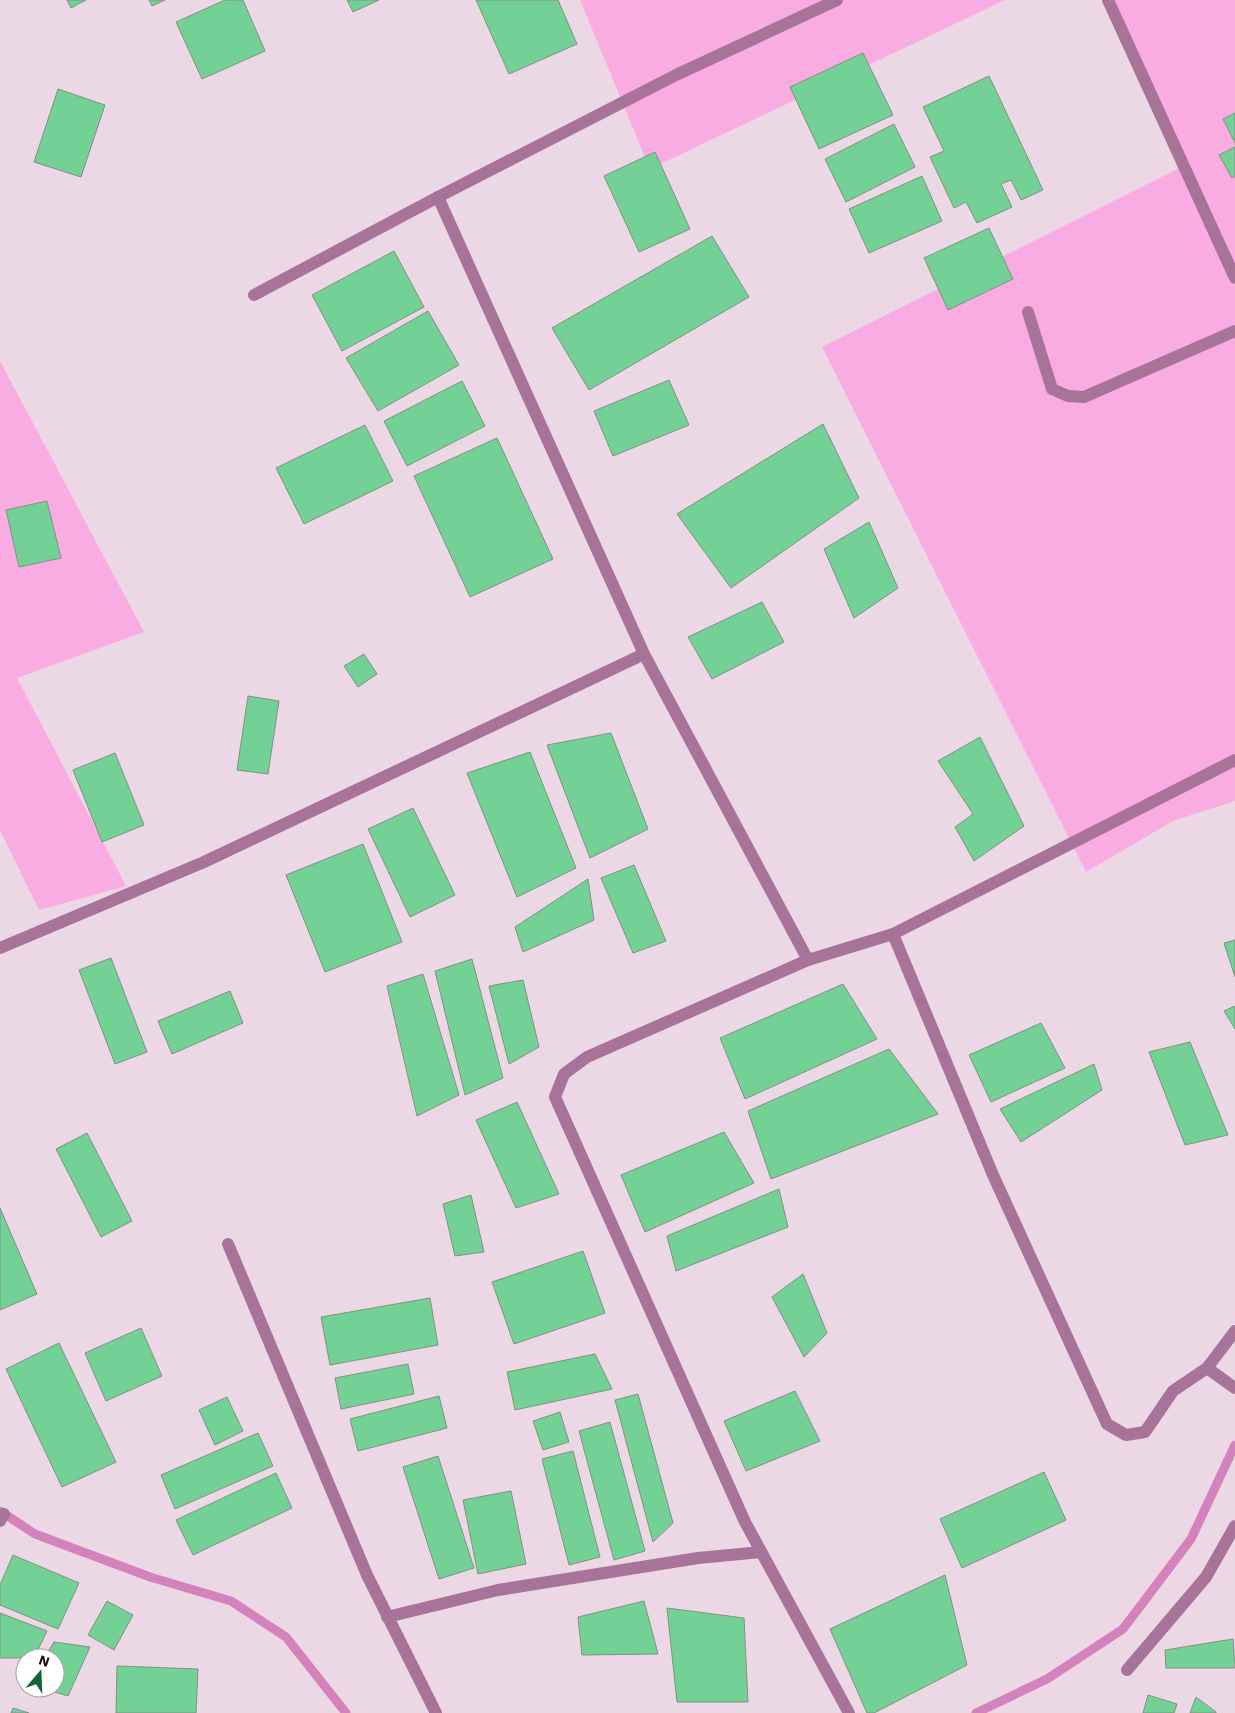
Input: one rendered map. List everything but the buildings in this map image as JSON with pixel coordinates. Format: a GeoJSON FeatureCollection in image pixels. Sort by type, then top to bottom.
{"type":"FeatureCollection","features":[{"type":"Feature","properties":{"kind":"street"},"geometry":{"type":"LineString","coordinates":[[254,295],[438,197],[676,75],[837,0]]}},
{"type":"Feature","properties":{"kind":"street"},"geometry":{"type":"LineString","coordinates":[[1108,0],[1235,278]]}},
{"type":"Feature","properties":{"kind":"street"},"geometry":{"type":"LineString","coordinates":[[438,197],[644,654],[808,960]]}},
{"type":"Feature","properties":{"kind":"street"},"geometry":{"type":"LineString","coordinates":[[1028,312],[1052,390],[1068,396],[1084,397],[1235,331]]}},
{"type":"Feature","properties":{"kind":"street"},"geometry":{"type":"LineString","coordinates":[[0,948],[204,862],[644,654]]}},
{"type":"Feature","properties":{"kind":"street"},"geometry":{"type":"LineString","coordinates":[[848,1713],[741,1513],[554,1097],[564,1074],[587,1057],[808,960],[893,934],[1235,760]]}},
{"type":"Feature","properties":{"kind":"street"},"geometry":{"type":"LineString","coordinates":[[893,934],[993,1175],[1106,1424],[1126,1435],[1145,1432],[1173,1391],[1207,1368],[1235,1331]]}},
{"type":"Feature","properties":{"kind":"street"},"geometry":{"type":"LineString","coordinates":[[228,1244],[366,1575],[436,1713]]}},
{"type":"Feature","properties":{"kind":"street"},"geometry":{"type":"LineString","coordinates":[[1207,1368],[1231,1384]]}},
{"type":"Feature","properties":{"kind":"street"},"geometry":{"type":"LineString","coordinates":[[1127,1670],[1206,1577],[1235,1526]]}},
{"type":"Feature","properties":{"kind":"street"},"geometry":{"type":"LineString","coordinates":[[387,1617],[498,1590],[698,1558],[761,1552]]}},
{"type":"Feature","properties":{"kind":"shaded area"},"geometry":{"type":"Polygon","coordinates":[[[580,0],[1005,0],[650,169],[580,0]]]}},
{"type":"Feature","properties":{"kind":"shaded area"},"geometry":{"type":"Polygon","coordinates":[[[1108,0],[1235,0],[1235,801],[1173,821],[1086,872],[822,347],[1183,166],[1108,0]]]}},
{"type":"Feature","properties":{"kind":"shaded area"},"geometry":{"type":"Polygon","coordinates":[[[0,361],[144,632],[17,678],[126,886],[39,910],[0,830],[0,361]]]}},
{"type":"Feature","properties":{"kind":"waterway"},"geometry":{"type":"LineString","coordinates":[[976,1713],[1047,1679],[1123,1629],[1191,1539],[1235,1445]]}},
{"type":"Feature","properties":{"kind":"waterway"},"geometry":{"type":"LineString","coordinates":[[0,1511],[35,1534],[150,1577],[231,1601],[286,1637],[346,1713]]}}]}
